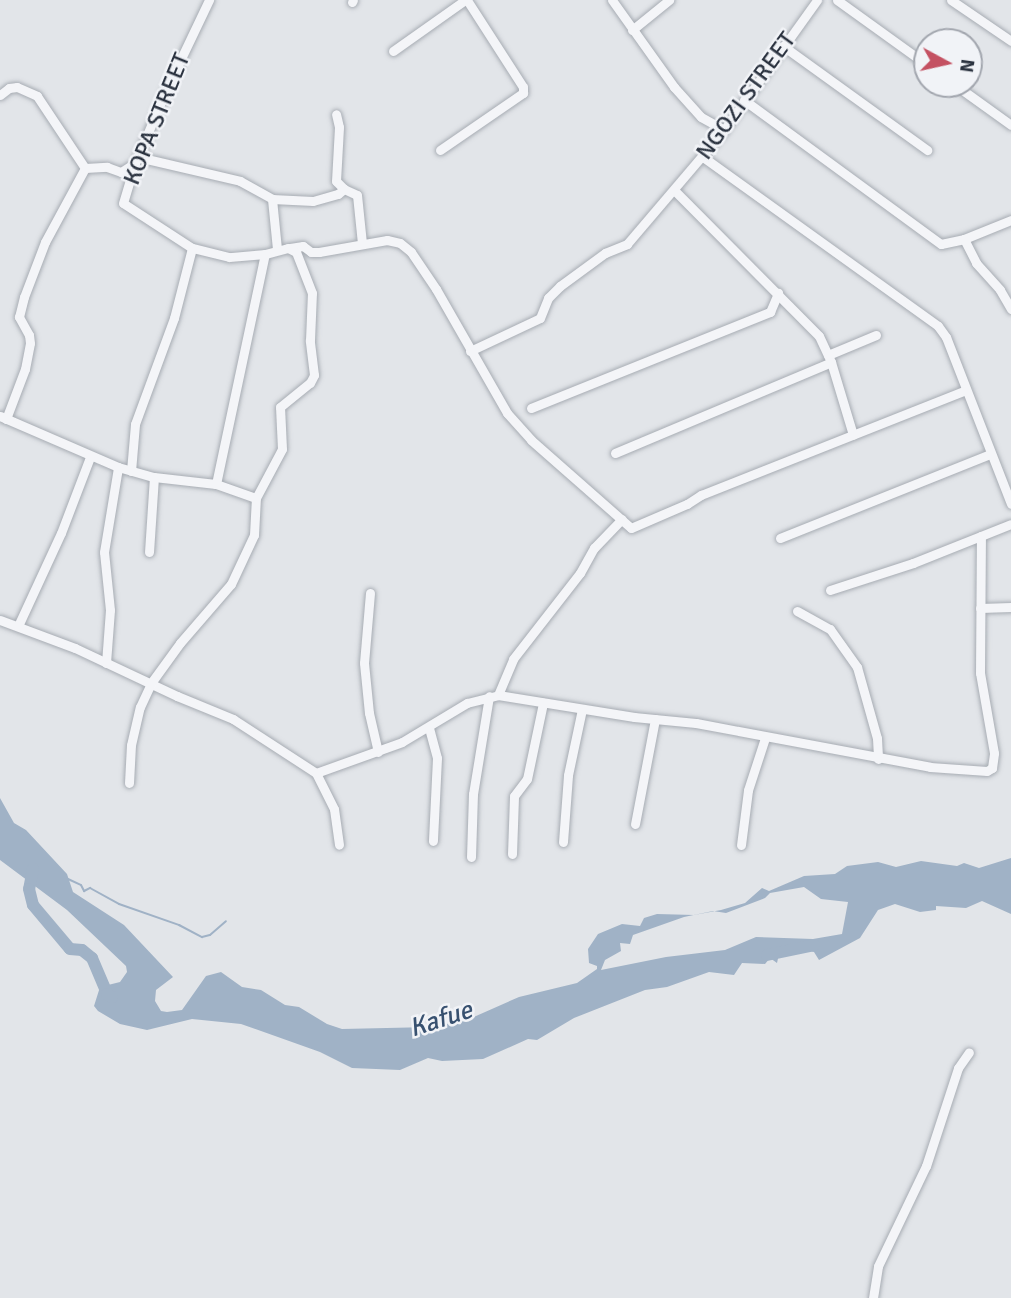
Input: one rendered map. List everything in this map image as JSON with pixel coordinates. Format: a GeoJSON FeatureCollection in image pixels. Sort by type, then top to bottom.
{"type":"FeatureCollection","features":[{"type":"Feature","properties":{"kind":"street","name":"KOPA STREET"},"geometry":{"type":"LineString","coordinates":[[192,248],[123,203],[136,160],[209,0]]}},
{"type":"Feature","properties":{"kind":"street"},"geometry":{"type":"LineString","coordinates":[[393,51],[466,0],[523,87],[523,93],[440,150]]}},
{"type":"Feature","properties":{"kind":"street"},"geometry":{"type":"LineString","coordinates":[[612,0],[686,101],[701,117],[724,130]]}},
{"type":"Feature","properties":{"kind":"street"},"geometry":{"type":"LineString","coordinates":[[632,30],[669,0]]}},
{"type":"Feature","properties":{"kind":"street","name":"NGOZI STREET"},"geometry":{"type":"LineString","coordinates":[[470,351],[540,318],[548,298],[560,286],[605,253],[627,244],[703,157],[817,0]]}},
{"type":"Feature","properties":{"kind":"street"},"geometry":{"type":"LineString","coordinates":[[836,0],[913,55]]}},
{"type":"Feature","properties":{"kind":"street"},"geometry":{"type":"LineString","coordinates":[[951,0],[1011,41]]}},
{"type":"Feature","properties":{"kind":"street"},"geometry":{"type":"LineString","coordinates":[[783,46],[927,150]]}},
{"type":"Feature","properties":{"kind":"street"},"geometry":{"type":"LineString","coordinates":[[0,95],[9,88],[17,87],[37,96],[85,168]]}},
{"type":"Feature","properties":{"kind":"street"},"geometry":{"type":"LineString","coordinates":[[973,98],[1011,125]]}},
{"type":"Feature","properties":{"kind":"street"},"geometry":{"type":"LineString","coordinates":[[744,100],[941,244],[964,239],[1011,220]]}},
{"type":"Feature","properties":{"kind":"street"},"geometry":{"type":"LineString","coordinates":[[336,114],[339,127],[337,181],[344,189],[357,195],[362,243]]}},
{"type":"Feature","properties":{"kind":"street"},"geometry":{"type":"LineString","coordinates":[[703,157],[938,326],[946,337],[1011,504]]}},
{"type":"Feature","properties":{"kind":"street"},"geometry":{"type":"LineString","coordinates":[[85,168],[107,167],[121,172],[136,160],[240,181],[272,199],[313,201],[344,189]]}},
{"type":"Feature","properties":{"kind":"street"},"geometry":{"type":"LineString","coordinates":[[85,168],[45,242],[24,297],[19,317],[29,335],[30,343],[25,369],[3,418],[118,467],[154,477],[216,484],[257,498]]}},
{"type":"Feature","properties":{"kind":"street"},"geometry":{"type":"LineString","coordinates":[[675,191],[819,336],[829,358],[853,435]]}},
{"type":"Feature","properties":{"kind":"street"},"geometry":{"type":"LineString","coordinates":[[272,199],[277,249]]}},
{"type":"Feature","properties":{"kind":"street"},"geometry":{"type":"LineString","coordinates":[[964,239],[976,263],[1000,290],[1011,309]]}},
{"type":"Feature","properties":{"kind":"street"},"geometry":{"type":"LineString","coordinates":[[131,471],[135,424],[174,318],[192,248],[229,257],[265,254],[288,247],[298,249],[303,246],[311,252],[319,252],[362,243],[394,241],[411,252],[436,289],[507,413],[531,440],[631,528],[701,495],[966,390]]}},
{"type":"Feature","properties":{"kind":"street"},"geometry":{"type":"LineString","coordinates":[[129,783],[135,725],[151,683],[180,643],[231,584],[254,536],[257,498],[282,449],[280,407],[310,383],[314,375],[310,340],[312,293],[299,257],[288,247]]}},
{"type":"Feature","properties":{"kind":"street"},"geometry":{"type":"LineString","coordinates":[[216,484],[265,254]]}},
{"type":"Feature","properties":{"kind":"street"},"geometry":{"type":"LineString","coordinates":[[531,408],[770,313],[778,293]]}},
{"type":"Feature","properties":{"kind":"street"},"geometry":{"type":"LineString","coordinates":[[615,453],[876,335]]}},
{"type":"Feature","properties":{"kind":"street"},"geometry":{"type":"LineString","coordinates":[[780,538],[990,454]]}},
{"type":"Feature","properties":{"kind":"street"},"geometry":{"type":"LineString","coordinates":[[18,626],[46,570],[90,457]]}},
{"type":"Feature","properties":{"kind":"street"},"geometry":{"type":"LineString","coordinates":[[106,663],[110,610],[104,552],[118,467]]}},
{"type":"Feature","properties":{"kind":"street"},"geometry":{"type":"LineString","coordinates":[[149,552],[154,477]]}},
{"type":"Feature","properties":{"kind":"street"},"geometry":{"type":"LineString","coordinates":[[471,857],[473,794],[494,695],[519,651],[580,573],[594,548],[622,519]]}},
{"type":"Feature","properties":{"kind":"street"},"geometry":{"type":"LineString","coordinates":[[830,590],[1011,524]]}},
{"type":"Feature","properties":{"kind":"street"},"geometry":{"type":"LineString","coordinates":[[316,773],[378,752],[429,728],[467,703],[494,695],[696,723],[878,759],[961,772],[992,768],[991,731],[981,673],[981,536]]}},
{"type":"Feature","properties":{"kind":"street"},"geometry":{"type":"LineString","coordinates":[[370,593],[364,663],[369,713],[378,752]]}},
{"type":"Feature","properties":{"kind":"street"},"geometry":{"type":"LineString","coordinates":[[980,608],[1011,607]]}},
{"type":"Feature","properties":{"kind":"street"},"geometry":{"type":"LineString","coordinates":[[797,611],[830,629],[857,667],[877,738],[878,759]]}},
{"type":"Feature","properties":{"kind":"street"},"geometry":{"type":"LineString","coordinates":[[0,620],[233,719],[316,773],[334,809],[340,845]]}},
{"type":"Feature","properties":{"kind":"street"},"geometry":{"type":"LineString","coordinates":[[512,854],[514,796],[527,779],[543,703]]}},
{"type":"Feature","properties":{"kind":"street"},"geometry":{"type":"LineString","coordinates":[[563,842],[568,775],[582,709]]}},
{"type":"Feature","properties":{"kind":"street"},"geometry":{"type":"LineString","coordinates":[[635,824],[655,719]]}},
{"type":"Feature","properties":{"kind":"street"},"geometry":{"type":"LineString","coordinates":[[429,728],[437,758],[433,841]]}},
{"type":"Feature","properties":{"kind":"street"},"geometry":{"type":"LineString","coordinates":[[741,845],[748,790],[765,738]]}},
{"type":"Feature","properties":{"kind":"street"},"geometry":{"type":"LineString","coordinates":[[873,1298],[878,1266],[926,1166],[958,1068],[969,1052]]}},
{"type":"Feature","properties":{"kind":"water"},"geometry":{"type":"Polygon","coordinates":[[[0,798],[14,823],[26,830],[67,874],[73,892],[124,925],[173,977],[156,990],[155,1001],[161,1011],[182,1010],[206,976],[221,972],[242,987],[261,990],[285,1005],[299,1007],[327,1024],[342,1029],[431,1027],[467,1020],[519,997],[577,983],[597,969],[597,966],[589,963],[588,949],[598,934],[622,924],[640,926],[644,918],[657,914],[694,915],[633,935],[630,944],[620,943],[621,951],[605,960],[601,970],[666,957],[725,950],[756,937],[813,939],[842,934],[848,902],[821,899],[804,887],[770,893],[765,898],[726,913],[714,911],[745,903],[762,888],[769,891],[804,876],[835,874],[847,866],[878,862],[896,867],[921,861],[957,866],[964,863],[979,868],[1011,858],[1011,914],[982,901],[966,908],[936,906],[936,910],[920,912],[895,904],[878,910],[860,938],[819,960],[814,952],[794,947],[779,954],[777,963],[770,958],[765,964],[742,963],[734,975],[709,972],[667,987],[645,990],[574,1018],[537,1040],[528,1039],[483,1059],[442,1061],[428,1058],[400,1070],[352,1068],[320,1052],[241,1024],[192,1019],[147,1030],[120,1024],[98,1011],[94,1006],[100,987],[120,982],[127,972],[126,966],[67,910],[0,860],[0,798]]]}},
{"type":"Feature","properties":{"kind":"waterway"},"geometry":{"type":"LineString","coordinates":[[33,869],[29,889],[33,905],[70,949],[82,950],[92,958],[107,994],[112,997]]}},
{"type":"Feature","properties":{"kind":"waterway"},"geometry":{"type":"LineString","coordinates":[[68,879],[81,885],[84,891],[90,888],[119,904],[179,925],[202,937],[210,935],[226,921]]}},
{"type":"Feature","properties":{"kind":"waterway","name":"Kafue"},"geometry":{"type":"LineString","coordinates":[[767,955],[814,945]]}}]}
